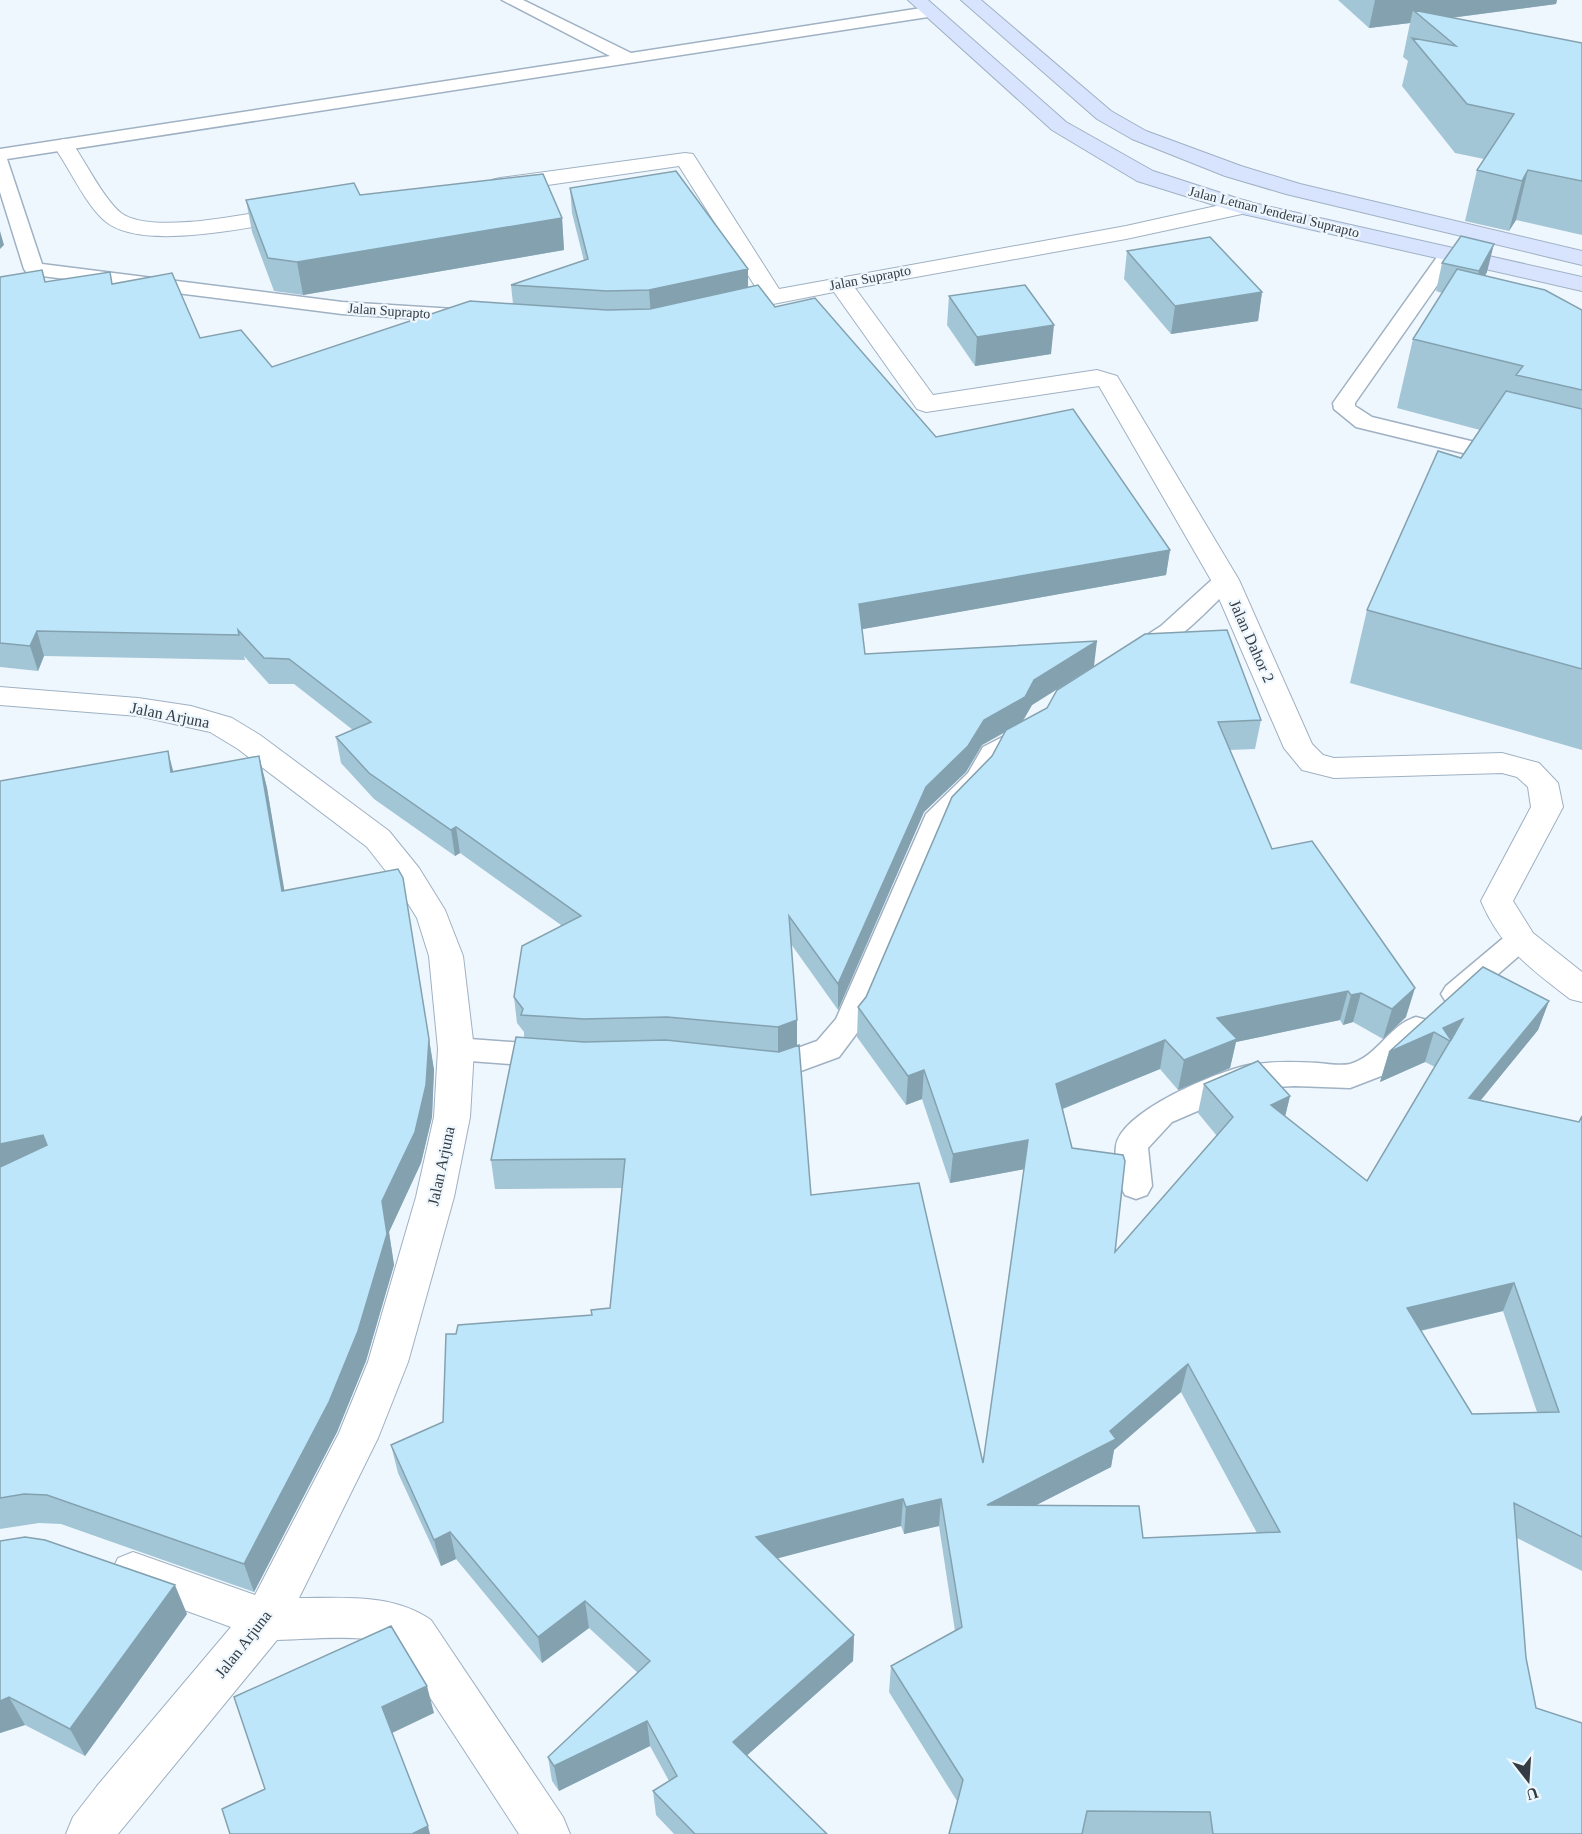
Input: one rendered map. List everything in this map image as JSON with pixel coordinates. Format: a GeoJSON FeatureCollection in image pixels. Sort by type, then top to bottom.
{"type":"FeatureCollection","features":[{"type":"Feature","properties":{"kind":"main road"},"geometry":{"type":"LineString","coordinates":[[922,6],[974,5]]}},
{"type":"Feature","properties":{"kind":"main road","name":"Jalan Letnan Jenderal Suprapto"},"geometry":{"type":"LineString","coordinates":[[974,5],[1104,115],[1158,144],[1233,171],[1294,189],[1582,258]]}},
{"type":"Feature","properties":{"kind":"main road","name":"Jalan Letnan Jenderal Suprapto"},"geometry":{"type":"LineString","coordinates":[[922,6],[1032,104],[1091,147],[1145,176],[1243,207],[1582,284]]}},
{"type":"Feature","properties":{"kind":"street"},"geometry":{"type":"LineString","coordinates":[[64,145],[113,217],[134,228],[165,230],[320,210]]}},
{"type":"Feature","properties":{"kind":"street","name":"Jalan Suprapto"},"geometry":{"type":"LineString","coordinates":[[473,189],[686,159],[762,299],[1134,233],[1243,207]]}},
{"type":"Feature","properties":{"kind":"street","name":"Jalan Dahor 2"},"geometry":{"type":"LineString","coordinates":[[840,284],[926,404],[1097,376],[1106,379],[1225,580],[1299,748],[1313,763],[1334,768],[1502,763],[1528,770],[1543,783],[1547,807],[1497,901],[1518,941],[1582,990]]}},
{"type":"Feature","properties":{"kind":"street","name":"Jalan Arjuna"},"geometry":{"type":"LineString","coordinates":[[0,696],[138,706],[191,716],[230,731],[303,781],[378,839],[408,876],[433,918],[446,957],[456,1049],[452,1117],[435,1197],[388,1362],[357,1438],[266,1619],[113,1802],[90,1834]]}},
{"type":"Feature","properties":{"kind":"street"},"geometry":{"type":"LineString","coordinates":[[92,1557],[266,1619],[367,1619],[403,1626],[415,1635],[546,1834]]}},
{"type":"Feature","properties":{"kind":"lane"},"geometry":{"type":"LineString","coordinates":[[510,0],[626,57]]}},
{"type":"Feature","properties":{"kind":"lane"},"geometry":{"type":"LineString","coordinates":[[0,155],[626,57],[922,6]]}},
{"type":"Feature","properties":{"kind":"lane","name":"Jalan Suprapto"},"geometry":{"type":"LineString","coordinates":[[0,162],[34,269],[342,308],[493,318]]}},
{"type":"Feature","properties":{"kind":"lane"},"geometry":{"type":"LineString","coordinates":[[1449,254],[1344,403],[1349,414],[1364,422],[1582,475]]}},
{"type":"Feature","properties":{"kind":"lane"},"geometry":{"type":"LineString","coordinates":[[1409,311],[1432,316]]}},
{"type":"Feature","properties":{"kind":"lane"},"geometry":{"type":"LineString","coordinates":[[1111,669],[1170,632],[1225,580]]}},
{"type":"Feature","properties":{"kind":"lane"},"geometry":{"type":"LineString","coordinates":[[733,1064],[779,1067],[828,1049],[849,1025],[906,896],[936,821],[979,778],[992,753],[1034,729],[1042,714]]}},
{"type":"Feature","properties":{"kind":"lane"},"geometry":{"type":"LineString","coordinates":[[1136,1186],[1132,1145],[1161,1114],[1203,1094],[1249,1077],[1295,1074],[1350,1076],[1378,1065],[1478,972],[1518,941]]}},
{"type":"Feature","properties":{"kind":"lane"},"geometry":{"type":"LineString","coordinates":[[456,1049],[575,1058]]}},
{"type":"Feature","properties":{"kind":"building"},"geometry":{"type":"Polygon","coordinates":[[[1413,10],[1582,43],[1582,181],[1528,170],[1522,181],[1477,170],[1514,114],[1467,104],[1412,38],[1456,46],[1413,10]]]}},
{"type":"Feature","properties":{"kind":"building"},"geometry":{"type":"Polygon","coordinates":[[[676,171],[748,269],[649,290],[607,291],[511,285],[588,259],[570,188],[676,171]]]}},
{"type":"Feature","properties":{"kind":"building"},"geometry":{"type":"Polygon","coordinates":[[[543,174],[562,218],[297,262],[268,258],[246,200],[354,183],[360,195],[543,174]]]}},
{"type":"Feature","properties":{"kind":"building"},"geometry":{"type":"Polygon","coordinates":[[[1461,236],[1494,244],[1479,271],[1442,263],[1461,236]]]}},
{"type":"Feature","properties":{"kind":"building"},"geometry":{"type":"Polygon","coordinates":[[[1210,237],[1262,292],[1175,306],[1127,251],[1210,237]]]}},
{"type":"Feature","properties":{"kind":"building"},"geometry":{"type":"Polygon","coordinates":[[[1457,269],[1545,290],[1582,310],[1582,390],[1516,375],[1523,366],[1413,339],[1457,269]]]}},
{"type":"Feature","properties":{"kind":"building"},"geometry":{"type":"Polygon","coordinates":[[[42,270],[45,282],[110,272],[112,284],[172,273],[200,338],[241,330],[272,367],[470,301],[607,310],[650,309],[758,285],[775,307],[815,298],[936,437],[1073,409],[1170,550],[859,604],[865,654],[1097,641],[1034,680],[1025,697],[984,720],[968,746],[926,787],[838,984],[789,916],[797,1020],[778,1027],[667,1017],[584,1019],[521,1015],[523,1009],[514,997],[522,946],[581,916],[456,827],[451,830],[369,773],[336,737],[371,722],[289,659],[264,658],[238,630],[239,635],[37,631],[30,646],[0,643],[0,277],[42,270]]]}},
{"type":"Feature","properties":{"kind":"building"},"geometry":{"type":"Polygon","coordinates":[[[1025,285],[1054,325],[977,337],[949,296],[1025,285]]]}},
{"type":"Feature","properties":{"kind":"building"},"geometry":{"type":"Polygon","coordinates":[[[1506,391],[1582,409],[1582,669],[1367,610],[1438,451],[1461,458],[1506,391]]]}},
{"type":"Feature","properties":{"kind":"building"},"geometry":{"type":"Polygon","coordinates":[[[1227,630],[1261,720],[1218,722],[1272,849],[1312,841],[1415,988],[1392,1009],[1361,993],[1351,995],[1348,991],[1217,1018],[1237,1039],[1184,1060],[1165,1040],[1056,1084],[1072,1148],[1123,1155],[1125,1161],[1115,1252],[1233,1117],[1204,1084],[1258,1061],[1290,1096],[1271,1105],[1367,1181],[1450,1041],[1434,1032],[1389,1052],[1483,967],[1549,1001],[1469,1098],[1579,1122],[1582,1116],[1582,1537],[1514,1503],[1526,1658],[1536,1708],[1582,1723],[1582,1834],[1213,1834],[1210,1812],[1087,1811],[1082,1834],[949,1834],[963,1780],[891,1666],[962,1627],[941,1499],[906,1507],[903,1499],[756,1537],[854,1635],[733,1742],[827,1834],[695,1834],[653,1791],[677,1776],[647,1721],[554,1766],[548,1757],[650,1661],[585,1601],[538,1637],[450,1532],[434,1540],[391,1445],[443,1422],[446,1334],[456,1334],[458,1325],[592,1315],[591,1310],[610,1308],[625,1159],[491,1160],[516,1037],[584,1042],[666,1040],[779,1052],[799,1045],[811,1195],[919,1183],[983,1463],[1028,1140],[953,1154],[924,1070],[908,1076],[858,1007],[866,997],[952,797],[992,756],[1006,730],[1047,708],[1057,690],[1145,634],[1227,630]],[[1463,1019],[1443,1028],[1451,1040],[1463,1019]],[[1514,1283],[1407,1308],[1472,1414],[1559,1412],[1514,1283]],[[1188,1364],[1110,1431],[1116,1439],[987,1505],[1139,1506],[1143,1538],[1280,1532],[1188,1364]]]}},
{"type":"Feature","properties":{"kind":"building"},"geometry":{"type":"Polygon","coordinates":[[[168,751],[171,772],[259,756],[282,891],[398,869],[403,878],[429,1039],[426,1085],[415,1132],[382,1201],[387,1234],[358,1331],[329,1402],[244,1564],[47,1495],[24,1494],[0,1498],[0,1167],[47,1145],[43,1135],[0,1144],[0,781],[168,751]]]}},
{"type":"Feature","properties":{"kind":"building"},"geometry":{"type":"Polygon","coordinates":[[[25,1537],[45,1540],[175,1585],[70,1729],[9,1697],[0,1701],[0,1541],[25,1537]]]}},
{"type":"Feature","properties":{"kind":"building"},"geometry":{"type":"Polygon","coordinates":[[[391,1626],[427,1686],[382,1707],[428,1826],[412,1834],[230,1834],[222,1809],[265,1789],[234,1697],[391,1626]]]}}]}
